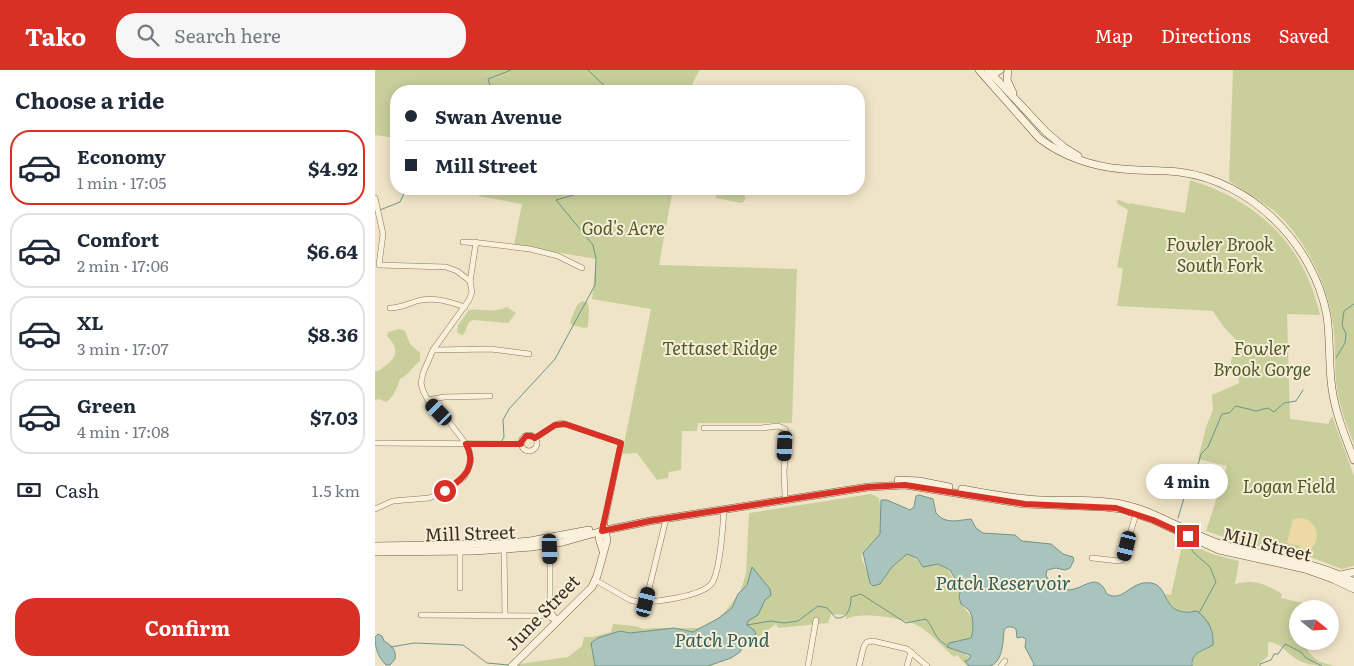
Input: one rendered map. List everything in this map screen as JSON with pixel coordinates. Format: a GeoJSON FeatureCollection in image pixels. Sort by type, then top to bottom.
{"type":"FeatureCollection","features":[{"type":"Feature","properties":{"kind":"main road"},"geometry":{"type":"LineString","coordinates":[[979,70],[990,73],[1055,141],[1089,162]]}},
{"type":"Feature","properties":{"kind":"main road"},"geometry":{"type":"LineString","coordinates":[[990,73],[999,70]]}},
{"type":"Feature","properties":{"kind":"main road"},"geometry":{"type":"LineString","coordinates":[[1009,70],[1007,80],[1009,86],[1022,106]]}},
{"type":"Feature","properties":{"kind":"main road"},"geometry":{"type":"LineString","coordinates":[[990,73],[1039,138],[1067,155],[1111,168],[1178,172],[1199,176],[1237,193],[1262,209],[1282,227],[1305,258],[1322,299],[1327,316],[1333,394],[1338,416],[1354,460]]}},
{"type":"Feature","properties":{"kind":"main road","name":"Mill Street"},"geometry":{"type":"LineString","coordinates":[[375,552],[504,550],[550,544],[644,518],[897,480],[919,481],[938,487],[1025,504],[1111,507],[1153,520],[1210,547],[1307,570],[1354,589]]}},
{"type":"Feature","properties":{"kind":"main road","name":"Mill Street"},"geometry":{"type":"LineString","coordinates":[[375,546],[512,543],[888,485],[938,487],[1025,498],[1111,502],[1156,514],[1219,543],[1308,564],[1341,575],[1354,582]]}},
{"type":"Feature","properties":{"kind":"main road","name":"June Street"},"geometry":{"type":"LineString","coordinates":[[515,663],[588,592],[595,580],[603,550],[599,538],[604,529]]}},
{"type":"Feature","properties":{"kind":"main road"},"geometry":{"type":"LineString","coordinates":[[1341,575],[1354,572]]}},
{"type":"Feature","properties":{"kind":"street"},"geometry":{"type":"LineString","coordinates":[[375,198],[383,241],[377,265],[446,267],[457,271],[470,282]]}},
{"type":"Feature","properties":{"kind":"street"},"geometry":{"type":"LineString","coordinates":[[375,229],[382,228]]}},
{"type":"Feature","properties":{"kind":"street"},"geometry":{"type":"LineString","coordinates":[[463,242],[530,249],[558,256],[582,268]]}},
{"type":"Feature","properties":{"kind":"street"},"geometry":{"type":"LineString","coordinates":[[375,509],[393,501],[435,496],[454,485],[467,473],[470,453],[466,444],[450,422],[429,400],[423,391],[421,380],[433,350],[465,307],[471,294],[470,282],[476,242]]}},
{"type":"Feature","properties":{"kind":"street"},"geometry":{"type":"LineString","coordinates":[[390,308],[431,300],[445,301],[465,307]]}},
{"type":"Feature","properties":{"kind":"street"},"geometry":{"type":"LineString","coordinates":[[433,350],[491,349],[529,354]]}},
{"type":"Feature","properties":{"kind":"street"},"geometry":{"type":"LineString","coordinates":[[429,400],[443,397],[490,396]]}},
{"type":"Feature","properties":{"kind":"street"},"geometry":{"type":"LineString","coordinates":[[535,438],[555,425],[565,424],[621,443],[604,529]]}},
{"type":"Feature","properties":{"kind":"street"},"geometry":{"type":"LineString","coordinates":[[704,428],[761,428],[778,426],[785,429],[787,434],[784,471],[785,496]]}},
{"type":"Feature","properties":{"kind":"street"},"geometry":{"type":"LineString","coordinates":[[521,444],[526,436],[535,438]]}},
{"type":"Feature","properties":{"kind":"street"},"geometry":{"type":"LineString","coordinates":[[521,444],[526,450],[532,450],[537,445],[535,438]]}},
{"type":"Feature","properties":{"kind":"street"},"geometry":{"type":"LineString","coordinates":[[375,443],[521,444]]}},
{"type":"Feature","properties":{"kind":"street"},"geometry":{"type":"LineString","coordinates":[[595,580],[630,600],[638,602],[697,594],[711,584],[717,571],[724,509]]}},
{"type":"Feature","properties":{"kind":"street"},"geometry":{"type":"LineString","coordinates":[[1092,558],[1122,560],[1136,514]]}},
{"type":"Feature","properties":{"kind":"street"},"geometry":{"type":"LineString","coordinates":[[646,602],[666,519]]}},
{"type":"Feature","properties":{"kind":"street"},"geometry":{"type":"LineString","coordinates":[[550,544],[550,604],[552,614],[558,621]]}},
{"type":"Feature","properties":{"kind":"street"},"geometry":{"type":"LineString","coordinates":[[504,550],[505,615]]}},
{"type":"Feature","properties":{"kind":"street"},"geometry":{"type":"LineString","coordinates":[[460,551],[460,588]]}},
{"type":"Feature","properties":{"kind":"street"},"geometry":{"type":"LineString","coordinates":[[421,615],[547,616],[558,621]]}},
{"type":"Feature","properties":{"kind":"street"},"geometry":{"type":"LineString","coordinates":[[808,666],[816,620]]}},
{"type":"Feature","properties":{"kind":"street"},"geometry":{"type":"LineString","coordinates":[[859,666],[864,646],[870,641],[907,649],[927,666]]}},
{"type":"Feature","properties":{"kind":"street"},"geometry":{"type":"LineString","coordinates":[[907,666],[911,652]]}},
{"type":"Feature","properties":{"kind":"street"},"geometry":{"type":"LineString","coordinates":[[1001,666],[1005,660]]}},
{"type":"Feature","properties":{"kind":"green space"},"geometry":{"type":"Polygon","coordinates":[[[375,70],[700,70],[692,85],[390,85],[390,137],[375,135],[375,70]]]}},
{"type":"Feature","properties":{"kind":"green space"},"geometry":{"type":"Polygon","coordinates":[[[1233,70],[1354,70],[1354,444],[1346,424],[1337,389],[1334,332],[1330,309],[1326,293],[1313,263],[1296,235],[1274,211],[1229,181],[1233,70]]]}},
{"type":"Feature","properties":{"kind":"green space"},"geometry":{"type":"Polygon","coordinates":[[[1190,180],[1237,200],[1257,213],[1275,229],[1303,267],[1313,290],[1320,315],[1287,314],[1290,419],[1328,424],[1332,416],[1354,476],[1354,566],[1342,569],[1310,557],[1235,541],[1206,531],[1227,466],[1198,459],[1206,427],[1213,410],[1212,395],[1239,383],[1237,372],[1231,365],[1237,341],[1223,326],[1213,311],[1117,306],[1123,269],[1117,267],[1128,210],[1116,201],[1185,213],[1190,180]]]}},
{"type":"Feature","properties":{"kind":"green space","name":"Tettaset Ridge"},"geometry":{"type":"Polygon","coordinates":[[[672,195],[659,265],[797,269],[792,423],[698,423],[697,431],[682,431],[681,470],[669,472],[668,478],[657,480],[637,453],[622,454],[651,309],[592,299],[596,259],[514,245],[522,204],[479,196],[672,195]]]}},
{"type":"Feature","properties":{"kind":"green space"},"geometry":{"type":"Polygon","coordinates":[[[716,195],[745,195],[745,200],[742,203],[716,198],[716,195]]]}},
{"type":"Feature","properties":{"kind":"green space"},"geometry":{"type":"Polygon","coordinates":[[[582,301],[588,303],[589,311],[588,327],[584,328],[572,325],[570,322],[577,305],[582,301]]]}},
{"type":"Feature","properties":{"kind":"green space"},"geometry":{"type":"Polygon","coordinates":[[[507,307],[516,313],[508,323],[473,320],[469,322],[464,334],[461,335],[457,332],[458,325],[469,310],[492,310],[507,307]]]}},
{"type":"Feature","properties":{"kind":"green space"},"geometry":{"type":"Polygon","coordinates":[[[400,329],[405,331],[410,344],[420,353],[420,361],[400,379],[395,392],[389,400],[386,402],[379,399],[375,400],[375,371],[389,363],[395,356],[394,344],[387,336],[388,332],[400,329]]]}},
{"type":"Feature","properties":{"kind":"green space"},"geometry":{"type":"Polygon","coordinates":[[[871,494],[879,498],[882,522],[879,535],[861,557],[869,576],[870,584],[874,585],[883,581],[904,554],[913,555],[924,566],[938,564],[948,570],[955,582],[962,587],[963,606],[973,620],[974,627],[972,638],[969,640],[958,640],[946,646],[966,654],[975,666],[967,666],[957,655],[954,657],[926,631],[915,624],[884,617],[862,616],[846,619],[846,615],[831,614],[828,623],[778,628],[776,624],[729,658],[710,666],[517,666],[519,664],[568,657],[582,646],[584,637],[611,632],[613,624],[635,626],[644,629],[698,628],[710,624],[725,612],[740,592],[746,574],[749,513],[871,494]]]}},
{"type":"Feature","properties":{"kind":"green space"},"geometry":{"type":"Polygon","coordinates":[[[1183,541],[1212,554],[1239,561],[1235,584],[1260,583],[1282,594],[1281,598],[1290,600],[1289,650],[1308,650],[1314,658],[1334,666],[1306,664],[1296,659],[1279,645],[1269,642],[1268,656],[1257,666],[1192,666],[1194,655],[1200,651],[1195,611],[1185,612],[1173,607],[1165,594],[1171,595],[1183,541]]]}},
{"type":"Feature","properties":{"kind":"sand"},"geometry":{"type":"Polygon","coordinates":[[[1301,518],[1311,523],[1316,531],[1316,541],[1310,550],[1287,543],[1293,519],[1301,518]]]}},
{"type":"Feature","properties":{"kind":"water","name":"Patch Reservoir"},"geometry":{"type":"Polygon","coordinates":[[[919,495],[933,499],[936,513],[944,519],[952,521],[971,519],[976,528],[983,533],[1015,535],[1022,541],[1051,544],[1063,554],[1073,557],[1074,560],[1070,568],[1065,570],[1056,568],[1047,570],[1046,575],[1048,579],[1063,589],[1070,590],[1093,582],[1098,583],[1104,588],[1107,594],[1118,596],[1144,583],[1156,585],[1169,603],[1178,611],[1197,611],[1205,618],[1212,630],[1213,645],[1193,658],[1192,666],[1033,666],[1034,664],[1025,647],[1026,639],[1022,637],[1017,638],[1016,629],[1010,627],[1004,630],[1000,656],[994,664],[990,666],[969,666],[965,661],[970,659],[970,655],[947,647],[949,643],[971,638],[973,627],[970,612],[961,604],[959,597],[961,589],[950,570],[938,564],[923,567],[917,558],[907,554],[892,567],[880,584],[873,586],[870,583],[863,553],[880,534],[881,500],[887,500],[910,510],[914,507],[916,496],[919,495]]]}},
{"type":"Feature","properties":{"kind":"water","name":"Patch Pond"},"geometry":{"type":"Polygon","coordinates":[[[752,567],[770,589],[771,595],[765,600],[758,615],[748,621],[747,625],[756,634],[743,646],[740,652],[731,658],[708,666],[595,666],[591,643],[598,638],[620,631],[630,633],[674,628],[693,632],[719,618],[732,608],[738,594],[747,585],[752,567]]]}},
{"type":"Feature","properties":{"kind":"water"},"geometry":{"type":"Polygon","coordinates":[[[378,634],[394,650],[395,659],[390,665],[386,665],[377,652],[375,637],[378,634]]]}},
{"type":"Feature","properties":{"kind":"waterway"},"geometry":{"type":"LineString","coordinates":[[490,85],[488,79],[511,70]]}},
{"type":"Feature","properties":{"kind":"waterway"},"geometry":{"type":"LineString","coordinates":[[588,70],[604,85]]}},
{"type":"Feature","properties":{"kind":"waterway"},"geometry":{"type":"LineString","coordinates":[[380,210],[400,202],[403,195]]}},
{"type":"Feature","properties":{"kind":"waterway"},"geometry":{"type":"LineString","coordinates":[[501,442],[504,437],[503,420],[509,409],[555,359],[595,285],[596,259],[593,245],[556,200],[573,195]]}},
{"type":"Feature","properties":{"kind":"waterway"},"geometry":{"type":"LineString","coordinates":[[1336,358],[1345,343],[1346,334],[1342,325],[1344,311],[1354,304]]}},
{"type":"Feature","properties":{"kind":"waterway"},"geometry":{"type":"LineString","coordinates":[[1178,518],[1184,498],[1198,477],[1198,465],[1201,454],[1208,447],[1222,414],[1229,413],[1236,406],[1256,411],[1268,408],[1274,412],[1284,403],[1296,401],[1303,390]]}},
{"type":"Feature","properties":{"kind":"waterway"},"geometry":{"type":"LineString","coordinates":[[1189,545],[1194,553],[1210,567],[1216,582],[1199,613]]}},
{"type":"Feature","properties":{"kind":"waterway"},"geometry":{"type":"LineString","coordinates":[[747,625],[771,621],[784,623],[798,621],[818,606],[827,608],[836,618],[840,618],[848,612],[851,597],[861,594],[906,623],[926,619],[937,637],[948,646]]}},
{"type":"Feature","properties":{"kind":"waterway"},"geometry":{"type":"LineString","coordinates":[[391,647],[414,643],[463,645],[487,663],[509,665]]}},
{"type":"Feature","properties":{"kind":"waterway"},"geometry":{"type":"LineString","coordinates":[[1260,666],[1260,664],[1271,660],[1274,654],[1278,654],[1285,644],[1322,666]]}},
{"type":"Feature","properties":{"kind":"route"},"geometry":{"type":"LineString","coordinates":[[445,491],[467,473],[471,457],[466,444],[521,444],[526,436],[535,438],[555,425],[565,424],[621,443],[602,531],[650,521],[868,487],[905,485],[1011,503],[1122,509],[1153,520],[1188,536]]}},
{"type":"Feature","properties":{"kind":"park label","name":"God's Acre"},"geometry":{"type":"Point","coordinates":[623,229]}},
{"type":"Feature","properties":{"kind":"park label","name":"Fowler Brook South Fork"},"geometry":{"type":"Point","coordinates":[1220,255]}},
{"type":"Feature","properties":{"kind":"park label","name":"Fowler Brook Gorge"},"geometry":{"type":"Point","coordinates":[1262,359]}},
{"type":"Feature","properties":{"kind":"park label","name":"Logan Field"},"geometry":{"type":"Point","coordinates":[1289,487]}}]}
